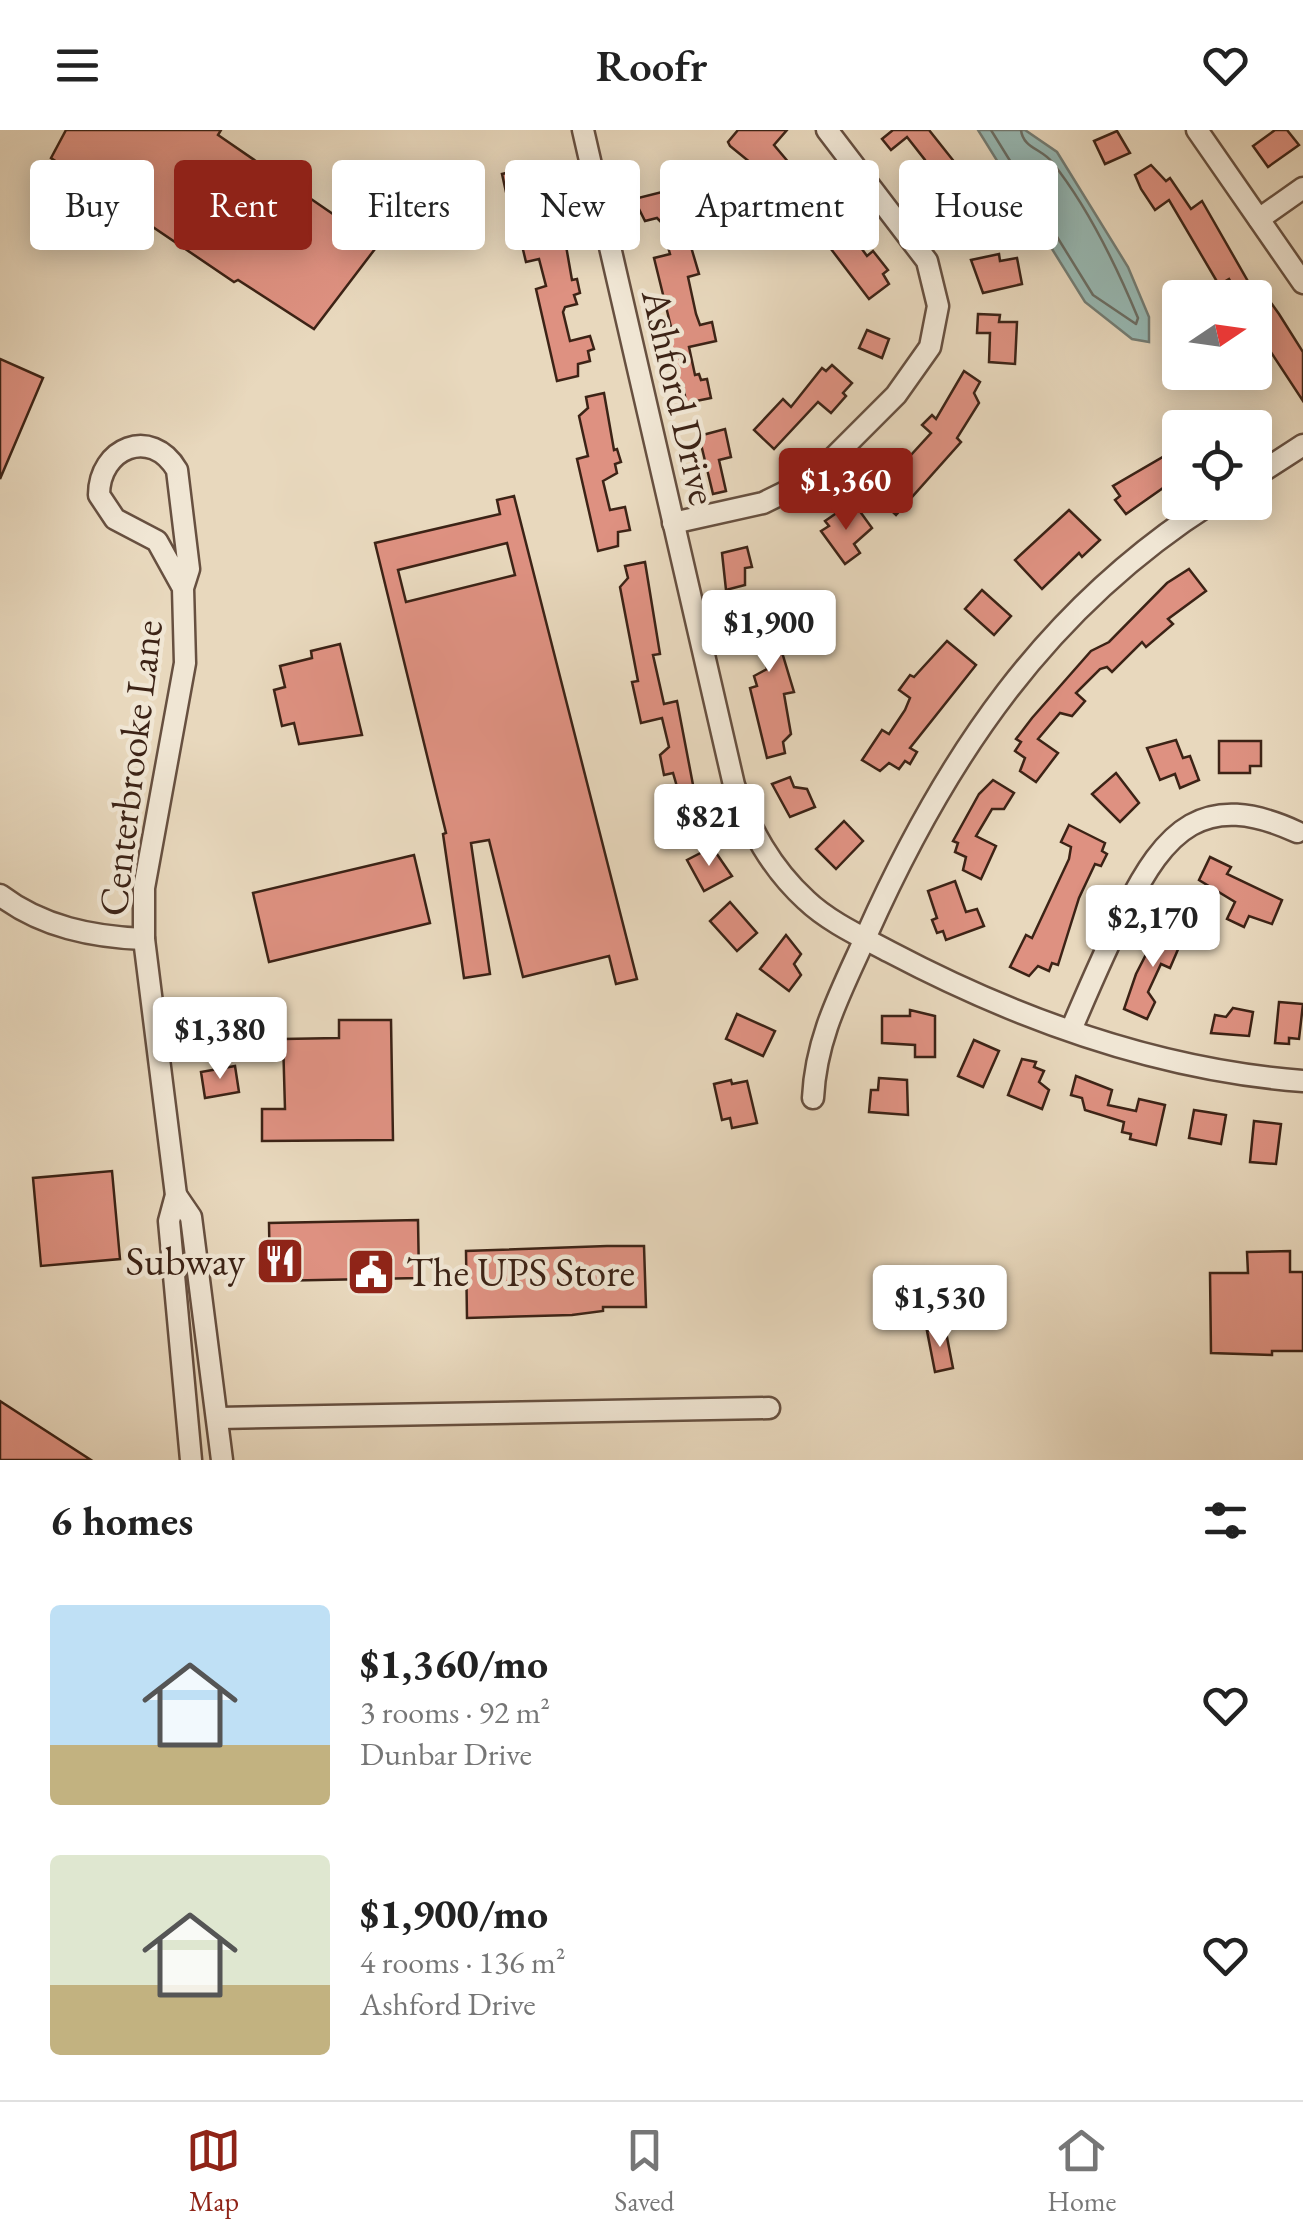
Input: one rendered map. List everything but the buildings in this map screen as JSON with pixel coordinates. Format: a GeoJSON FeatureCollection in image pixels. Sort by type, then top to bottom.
{"type":"FeatureCollection","features":[{"type":"Feature","properties":{"kind":"street","name":"Ashford Drive"},"geometry":{"type":"LineString","coordinates":[[584,130],[734,785],[766,855],[804,899],[865,938],[974,993],[1070,1030],[1177,1064],[1303,1081]]}},
{"type":"Feature","properties":{"kind":"street"},"geometry":{"type":"LineString","coordinates":[[673,523],[764,503],[812,478],[896,395],[930,347],[938,306],[927,262],[827,130]]}},
{"type":"Feature","properties":{"kind":"street"},"geometry":{"type":"LineString","coordinates":[[1197,130],[1303,284]]}},
{"type":"Feature","properties":{"kind":"street"},"geometry":{"type":"LineString","coordinates":[[1258,219],[1303,188]]}},
{"type":"Feature","properties":{"kind":"street","name":"Centerbrooke Lane"},"geometry":{"type":"LineString","coordinates":[[182,588],[156,540],[115,519],[99,495],[105,467],[125,448],[143,444],[161,450],[178,470],[189,569],[182,588],[185,663],[144,888],[144,939],[176,1195],[170,1221],[191,1460]]}},
{"type":"Feature","properties":{"kind":"street"},"geometry":{"type":"LineString","coordinates":[[1272,465],[1303,445]]}},
{"type":"Feature","properties":{"kind":"street"},"geometry":{"type":"LineString","coordinates":[[813,1098],[820,1039],[935,794],[995,703],[1090,598],[1188,520]]}},
{"type":"Feature","properties":{"kind":"street"},"geometry":{"type":"LineString","coordinates":[[1070,1030],[1134,893],[1172,835],[1207,817],[1232,814],[1272,820],[1297,832]]}},
{"type":"Feature","properties":{"kind":"street"},"geometry":{"type":"LineString","coordinates":[[0,896],[23,913],[68,929],[144,939]]}},
{"type":"Feature","properties":{"kind":"street","name":"Centerbrooke Lane"},"geometry":{"type":"LineString","coordinates":[[176,1195],[191,1217],[222,1460]]}},
{"type":"Feature","properties":{"kind":"street"},"geometry":{"type":"LineString","coordinates":[[219,1418],[769,1408]]}},
{"type":"Feature","properties":{"kind":"water"},"geometry":{"type":"Polygon","coordinates":[[[978,130],[1025,130],[1057,152],[1128,267],[1149,317],[1149,342],[1132,339],[1085,302],[1053,250],[1058,250],[1058,160],[997,160],[978,130]]]}},
{"type":"Feature","properties":{"kind":"place","name":"Subway"},"geometry":{"type":"Point","coordinates":[280,1261]}},
{"type":"Feature","properties":{"kind":"place","name":"The UPS Store"},"geometry":{"type":"Point","coordinates":[371,1272]}}]}
